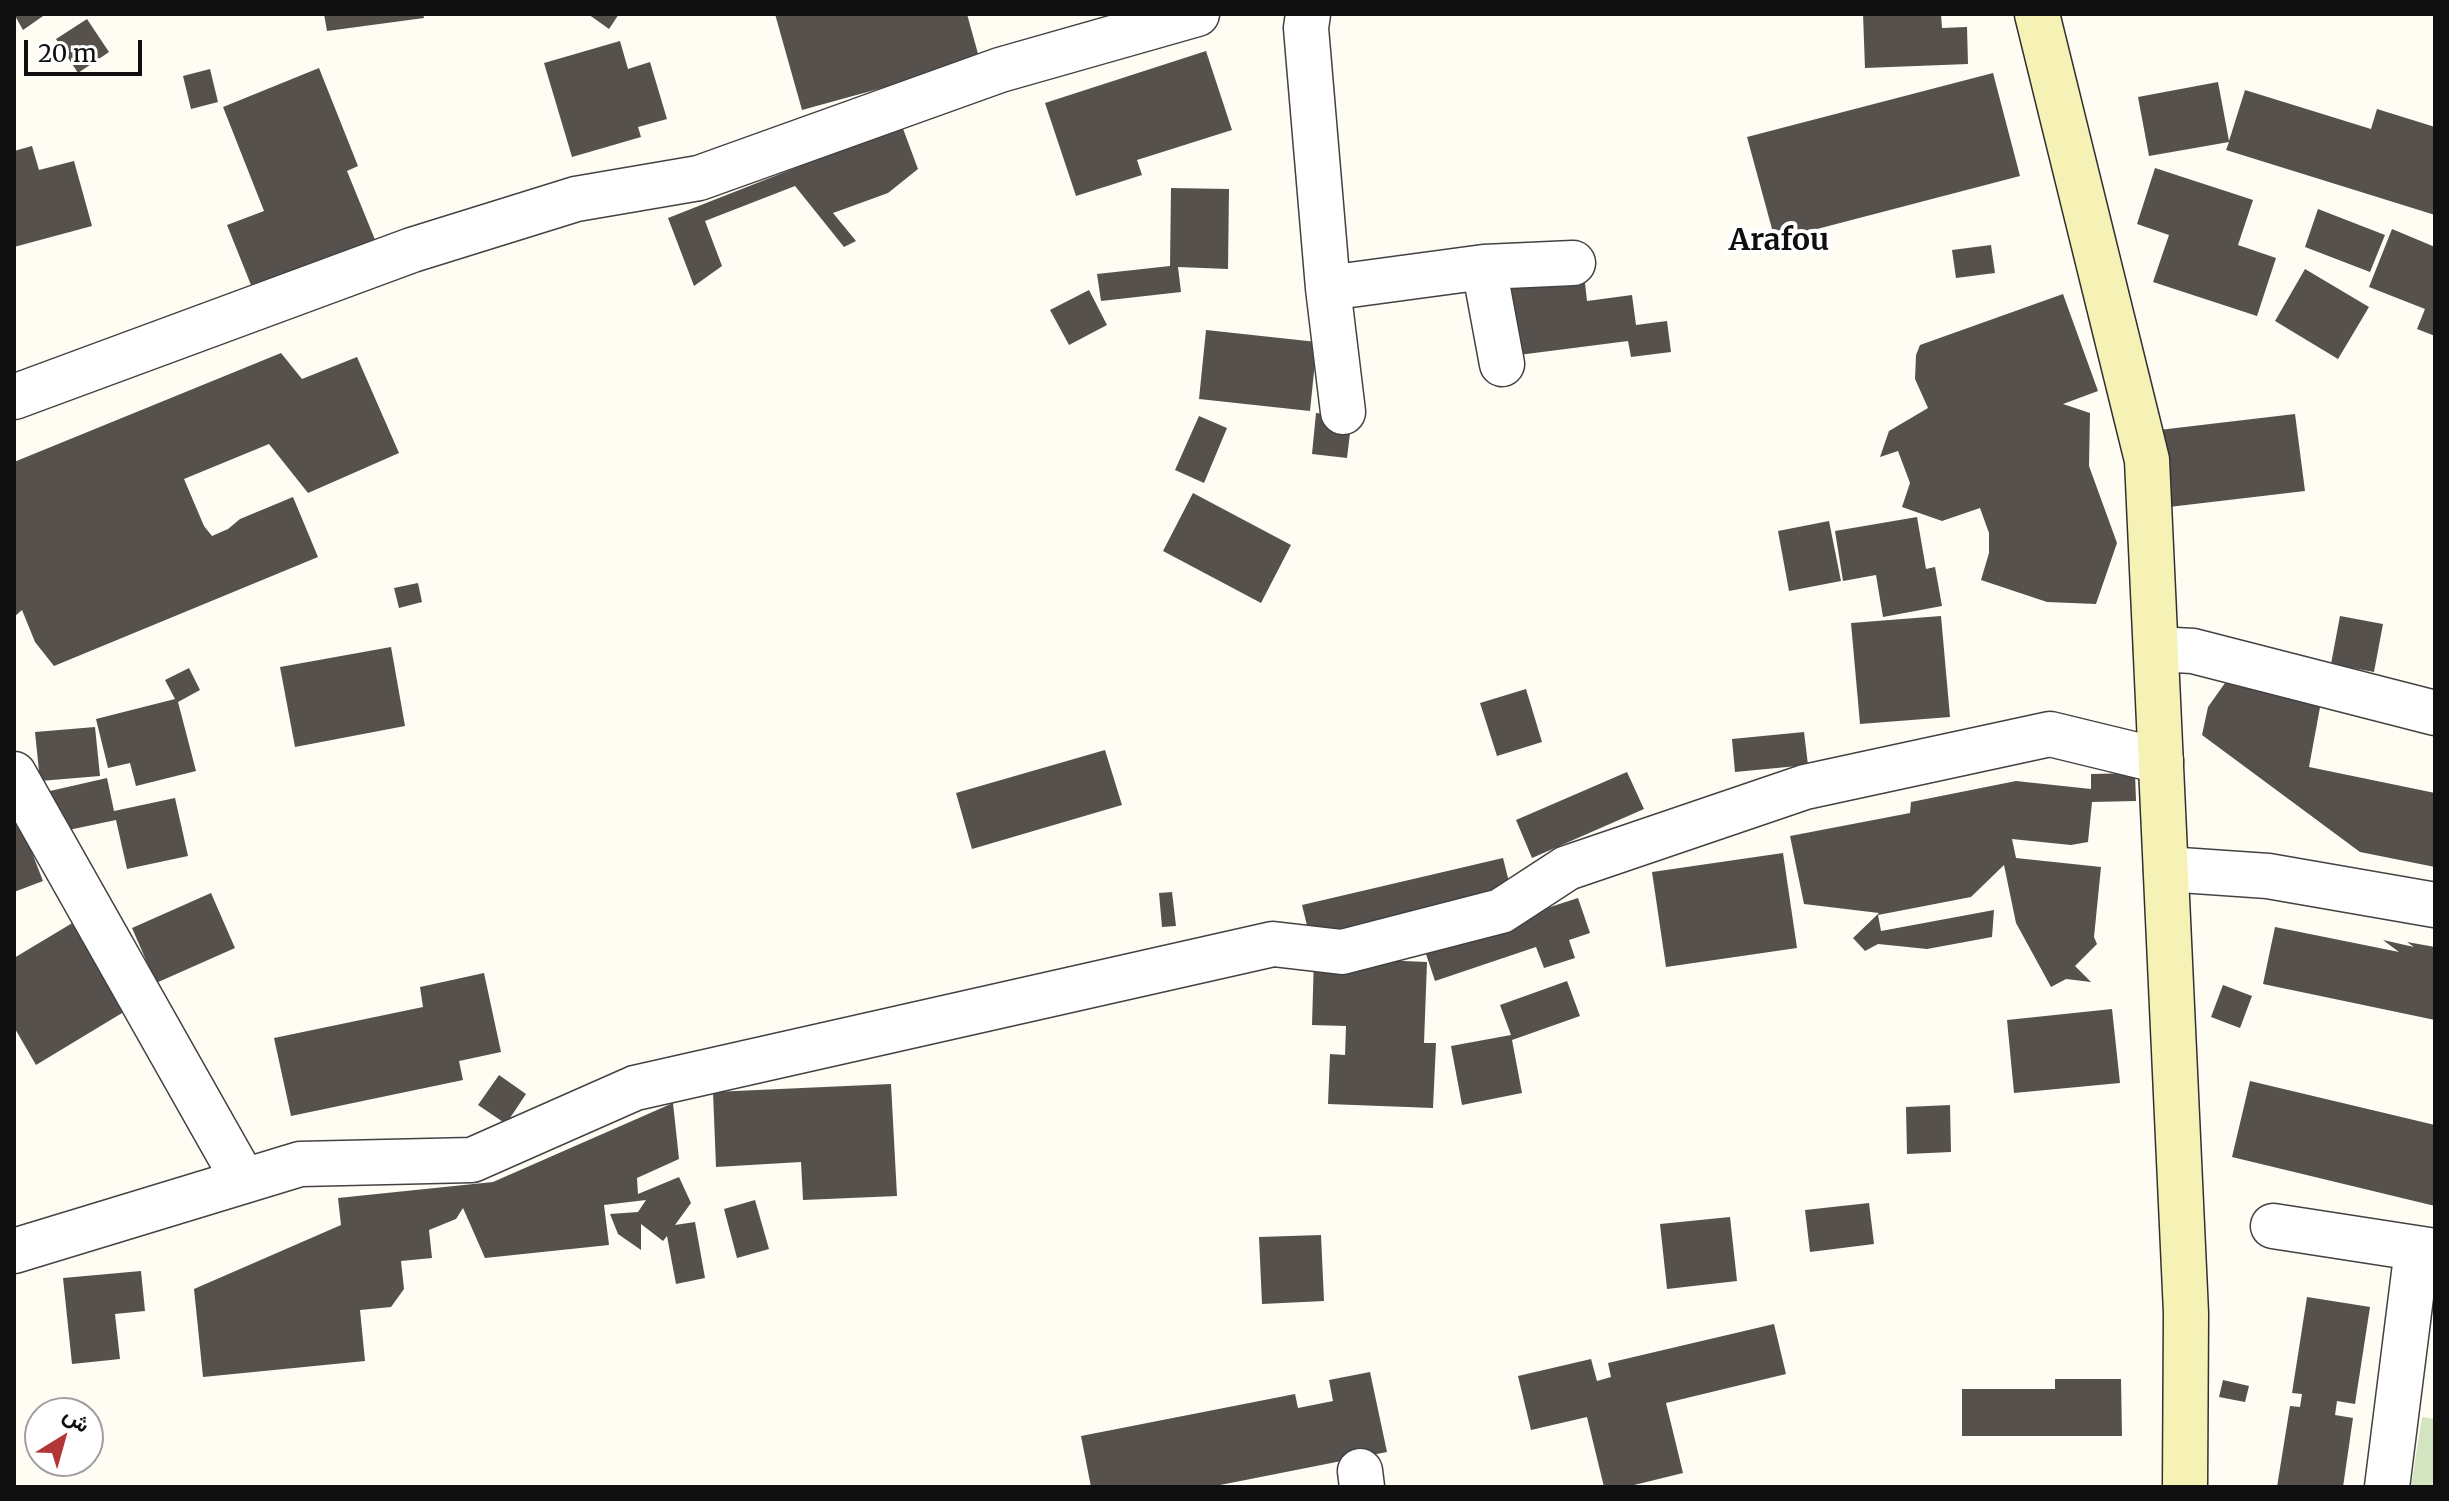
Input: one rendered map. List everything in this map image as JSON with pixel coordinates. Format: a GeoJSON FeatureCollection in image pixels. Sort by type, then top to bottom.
{"type":"FeatureCollection","features":[{"type":"Feature","properties":{"kind":"main road"},"geometry":{"type":"LineString","coordinates":[[2037,14],[2147,460],[2186,1313],[2185,1487]]}},
{"type":"Feature","properties":{"kind":"street"},"geometry":{"type":"LineString","coordinates":[[14,397],[412,250],[576,199],[699,178],[1000,70],[1197,14]]}},
{"type":"Feature","properties":{"kind":"street"},"geometry":{"type":"LineString","coordinates":[[1308,14],[1306,28],[1328,288],[1343,412]]}},
{"type":"Feature","properties":{"kind":"street"},"geometry":{"type":"LineString","coordinates":[[1328,288],[1484,267],[1573,263]]}},
{"type":"Feature","properties":{"kind":"street"},"geometry":{"type":"LineString","coordinates":[[1484,267],[1502,364]]}},
{"type":"Feature","properties":{"kind":"street"},"geometry":{"type":"LineString","coordinates":[[2156,649],[2193,651],[2435,713]]}},
{"type":"Feature","properties":{"kind":"street"},"geometry":{"type":"LineString","coordinates":[[14,1251],[300,1164],[472,1160],[635,1088],[1273,944],[1342,952],[1501,911],[1567,868],[1805,787],[2050,734],[2161,761]]}},
{"type":"Feature","properties":{"kind":"street"},"geometry":{"type":"LineString","coordinates":[[14,774],[244,1181]]}},
{"type":"Feature","properties":{"kind":"street"},"geometry":{"type":"LineString","coordinates":[[2166,869],[2268,876],[2435,905]]}},
{"type":"Feature","properties":{"kind":"street"},"geometry":{"type":"LineString","coordinates":[[2273,1226],[2426,1250],[2387,1487]]}},
{"type":"Feature","properties":{"kind":"green space"},"geometry":{"type":"Polygon","coordinates":[[[2422,1417],[2435,1419],[2435,1487],[2411,1487],[2422,1417]]]}},
{"type":"Feature","properties":{"kind":"building"},"geometry":{"type":"Polygon","coordinates":[[[14,14],[46,14],[23,30],[14,14]]]}},
{"type":"Feature","properties":{"kind":"building"},"geometry":{"type":"Polygon","coordinates":[[[324,14],[423,14],[424,18],[327,31],[324,14]]]}},
{"type":"Feature","properties":{"kind":"building"},"geometry":{"type":"Polygon","coordinates":[[[588,14],[619,14],[609,29],[588,14]]]}},
{"type":"Feature","properties":{"kind":"building"},"geometry":{"type":"Polygon","coordinates":[[[775,14],[967,14],[980,61],[802,110],[775,14]]]}},
{"type":"Feature","properties":{"kind":"building"},"geometry":{"type":"Polygon","coordinates":[[[1863,14],[1941,14],[1942,28],[1967,27],[1968,64],[1865,68],[1863,14]]]}},
{"type":"Feature","properties":{"kind":"building"},"geometry":{"type":"Polygon","coordinates":[[[87,19],[109,52],[78,73],[56,39],[87,19]]]}},
{"type":"Feature","properties":{"kind":"building"},"geometry":{"type":"Polygon","coordinates":[[[620,41],[628,69],[650,62],[667,119],[638,127],[641,137],[572,157],[544,63],[620,41]]]}},
{"type":"Feature","properties":{"kind":"building"},"geometry":{"type":"Polygon","coordinates":[[[1206,51],[1232,130],[1137,160],[1142,175],[1076,196],[1045,103],[1206,51]]]}},
{"type":"Feature","properties":{"kind":"building"},"geometry":{"type":"Polygon","coordinates":[[[319,68],[358,166],[347,171],[380,252],[257,300],[227,225],[264,211],[223,107],[319,68]]]}},
{"type":"Feature","properties":{"kind":"building"},"geometry":{"type":"Polygon","coordinates":[[[210,69],[218,102],[191,109],[183,76],[210,69]]]}},
{"type":"Feature","properties":{"kind":"building"},"geometry":{"type":"Polygon","coordinates":[[[1993,73],[2020,176],[1775,240],[1747,137],[1993,73]]]}},
{"type":"Feature","properties":{"kind":"building"},"geometry":{"type":"Polygon","coordinates":[[[2218,82],[2229,141],[2245,90],[2371,129],[2377,109],[2435,127],[2435,215],[2226,150],[2229,142],[2149,156],[2138,97],[2218,82]]]}},
{"type":"Feature","properties":{"kind":"building"},"geometry":{"type":"Polygon","coordinates":[[[902,126],[918,169],[888,193],[833,213],[856,241],[844,247],[795,186],[705,221],[722,266],[694,286],[668,218],[902,126]]]}},
{"type":"Feature","properties":{"kind":"building"},"geometry":{"type":"Polygon","coordinates":[[[32,146],[39,170],[74,161],[92,226],[14,247],[14,151],[32,146]]]}},
{"type":"Feature","properties":{"kind":"building"},"geometry":{"type":"Polygon","coordinates":[[[2155,168],[2253,200],[2238,245],[2276,258],[2257,316],[2153,282],[2169,235],[2137,224],[2155,168]]]}},
{"type":"Feature","properties":{"kind":"building"},"geometry":{"type":"Polygon","coordinates":[[[1171,188],[1229,189],[1228,269],[1178,267],[1181,292],[1101,301],[1097,274],[1170,266],[1171,188]]]}},
{"type":"Feature","properties":{"kind":"building"},"geometry":{"type":"Polygon","coordinates":[[[2318,209],[2385,235],[2370,272],[2305,247],[2318,209]]]}},
{"type":"Feature","properties":{"kind":"building"},"geometry":{"type":"Polygon","coordinates":[[[2392,229],[2435,247],[2435,336],[2417,329],[2425,309],[2369,287],[2392,229]]]}},
{"type":"Feature","properties":{"kind":"building"},"geometry":{"type":"Polygon","coordinates":[[[1991,245],[1995,273],[1956,278],[1952,250],[1991,245]]]}},
{"type":"Feature","properties":{"kind":"building"},"geometry":{"type":"Polygon","coordinates":[[[2305,269],[2369,307],[2338,359],[2275,321],[2305,269]]]}},
{"type":"Feature","properties":{"kind":"building"},"geometry":{"type":"Polygon","coordinates":[[[1584,274],[1587,301],[1632,295],[1636,325],[1667,321],[1671,352],[1631,357],[1628,341],[1503,357],[1494,286],[1584,274]]]}},
{"type":"Feature","properties":{"kind":"building"},"geometry":{"type":"Polygon","coordinates":[[[1089,290],[1107,325],[1069,345],[1050,310],[1089,290]]]}},
{"type":"Feature","properties":{"kind":"building"},"geometry":{"type":"Polygon","coordinates":[[[2063,294],[2098,391],[2063,404],[2090,413],[2089,466],[2117,543],[2096,604],[2047,602],[1981,580],[1989,553],[1989,533],[1980,508],[1942,521],[1902,507],[1910,483],[1898,451],[1880,457],[1889,431],[1928,408],[1915,379],[1916,355],[1920,345],[2063,294]]]}},
{"type":"Feature","properties":{"kind":"building"},"geometry":{"type":"Polygon","coordinates":[[[1206,330],[1317,342],[1310,411],[1199,399],[1206,330]]]}},
{"type":"Feature","properties":{"kind":"building"},"geometry":{"type":"Polygon","coordinates":[[[281,353],[302,379],[357,357],[399,453],[308,493],[269,444],[184,479],[204,526],[212,536],[240,519],[293,497],[318,557],[54,666],[35,642],[22,610],[14,617],[14,462],[281,353]]]}},
{"type":"Feature","properties":{"kind":"building"},"geometry":{"type":"Polygon","coordinates":[[[1316,413],[1352,417],[1347,458],[1312,454],[1316,413]]]}},
{"type":"Feature","properties":{"kind":"building"},"geometry":{"type":"Polygon","coordinates":[[[2295,414],[2305,491],[2169,507],[2159,430],[2295,414]]]}},
{"type":"Feature","properties":{"kind":"building"},"geometry":{"type":"Polygon","coordinates":[[[1199,416],[1227,428],[1204,483],[1175,470],[1199,416]]]}},
{"type":"Feature","properties":{"kind":"building"},"geometry":{"type":"Polygon","coordinates":[[[1193,493],[1291,545],[1261,603],[1163,551],[1193,493]]]}},
{"type":"Feature","properties":{"kind":"building"},"geometry":{"type":"Polygon","coordinates":[[[1917,517],[1926,569],[1935,567],[1942,606],[1883,617],[1876,575],[1843,581],[1835,531],[1917,517]]]}},
{"type":"Feature","properties":{"kind":"building"},"geometry":{"type":"Polygon","coordinates":[[[1829,521],[1841,581],[1789,591],[1778,531],[1829,521]]]}},
{"type":"Feature","properties":{"kind":"building"},"geometry":{"type":"Polygon","coordinates":[[[418,583],[422,602],[399,608],[394,588],[418,583]]]}},
{"type":"Feature","properties":{"kind":"building"},"geometry":{"type":"Polygon","coordinates":[[[1941,616],[1950,717],[1860,724],[1851,623],[1941,616]]]}},
{"type":"Feature","properties":{"kind":"building"},"geometry":{"type":"Polygon","coordinates":[[[2340,616],[2383,624],[2374,672],[2331,664],[2340,616]]]}},
{"type":"Feature","properties":{"kind":"building"},"geometry":{"type":"Polygon","coordinates":[[[391,647],[405,726],[295,747],[280,667],[391,647]]]}},
{"type":"Feature","properties":{"kind":"building"},"geometry":{"type":"Polygon","coordinates":[[[189,668],[200,690],[178,702],[196,771],[136,786],[130,763],[108,768],[96,719],[175,699],[165,680],[189,668]]]}},
{"type":"Feature","properties":{"kind":"building"},"geometry":{"type":"Polygon","coordinates":[[[2225,683],[2321,702],[2309,767],[2435,793],[2435,867],[2360,852],[2202,735],[2208,707],[2225,683]]]}},
{"type":"Feature","properties":{"kind":"building"},"geometry":{"type":"Polygon","coordinates":[[[1526,689],[1542,742],[1497,756],[1480,703],[1526,689]]]}},
{"type":"Feature","properties":{"kind":"building"},"geometry":{"type":"Polygon","coordinates":[[[95,727],[100,776],[40,781],[35,732],[95,727]]]}},
{"type":"Feature","properties":{"kind":"building"},"geometry":{"type":"Polygon","coordinates":[[[1804,732],[1808,765],[1735,772],[1732,739],[1804,732]]]}},
{"type":"Feature","properties":{"kind":"building"},"geometry":{"type":"Polygon","coordinates":[[[1105,750],[1122,805],[972,849],[956,793],[1105,750]]]}},
{"type":"Feature","properties":{"kind":"building"},"geometry":{"type":"Polygon","coordinates":[[[1627,772],[1644,809],[1532,858],[1516,820],[1627,772]]]}},
{"type":"Feature","properties":{"kind":"building"},"geometry":{"type":"Polygon","coordinates":[[[2135,773],[2136,801],[2092,802],[2088,842],[2071,845],[2012,839],[2016,858],[2101,867],[2094,937],[2097,944],[2075,966],[2091,982],[2066,979],[2051,987],[2016,923],[2004,865],[1971,897],[1878,915],[1881,931],[1994,910],[1992,937],[1927,949],[1878,944],[1865,951],[1853,938],[1879,913],[1804,904],[1790,836],[1910,813],[1911,802],[2016,781],[2091,789],[2091,774],[2135,773]]]}},
{"type":"Feature","properties":{"kind":"building"},"geometry":{"type":"Polygon","coordinates":[[[107,778],[114,811],[175,798],[188,856],[127,869],[116,820],[59,832],[50,791],[107,778]]]}},
{"type":"Feature","properties":{"kind":"building"},"geometry":{"type":"Polygon","coordinates":[[[21,824],[43,881],[14,892],[14,827],[21,824]]]}},
{"type":"Feature","properties":{"kind":"building"},"geometry":{"type":"Polygon","coordinates":[[[1783,853],[1797,948],[1666,967],[1652,872],[1783,853]]]}},
{"type":"Feature","properties":{"kind":"building"},"geometry":{"type":"Polygon","coordinates":[[[1503,858],[1513,898],[1312,946],[1302,905],[1503,858]]]}},
{"type":"Feature","properties":{"kind":"building"},"geometry":{"type":"Polygon","coordinates":[[[1172,892],[1176,926],[1162,927],[1159,893],[1172,892]]]}},
{"type":"Feature","properties":{"kind":"building"},"geometry":{"type":"Polygon","coordinates":[[[211,893],[235,948],[156,983],[132,928],[211,893]]]}},
{"type":"Feature","properties":{"kind":"building"},"geometry":{"type":"Polygon","coordinates":[[[1578,898],[1590,933],[1569,940],[1575,958],[1544,968],[1536,947],[1435,981],[1424,948],[1578,898]]]}},
{"type":"Feature","properties":{"kind":"building"},"geometry":{"type":"Polygon","coordinates":[[[79,919],[132,1007],[36,1065],[14,1027],[14,958],[79,919]]]}},
{"type":"Feature","properties":{"kind":"building"},"geometry":{"type":"Polygon","coordinates":[[[2275,927],[2399,952],[2383,940],[2414,947],[2407,942],[2435,947],[2435,1020],[2263,984],[2275,927]]]}},
{"type":"Feature","properties":{"kind":"building"},"geometry":{"type":"Polygon","coordinates":[[[1314,957],[1427,962],[1424,1043],[1436,1043],[1433,1108],[1328,1104],[1330,1054],[1345,1055],[1346,1026],[1312,1025],[1314,957]]]}},
{"type":"Feature","properties":{"kind":"building"},"geometry":{"type":"Polygon","coordinates":[[[484,973],[501,1052],[459,1061],[463,1080],[291,1116],[274,1038],[423,1007],[420,987],[484,973]]]}},
{"type":"Feature","properties":{"kind":"building"},"geometry":{"type":"Polygon","coordinates":[[[1567,981],[1580,1016],[1512,1040],[1522,1093],[1462,1105],[1451,1046],[1511,1035],[1500,1005],[1567,981]]]}},
{"type":"Feature","properties":{"kind":"building"},"geometry":{"type":"Polygon","coordinates":[[[2223,985],[2252,996],[2240,1028],[2211,1017],[2223,985]]]}},
{"type":"Feature","properties":{"kind":"building"},"geometry":{"type":"Polygon","coordinates":[[[2112,1009],[2120,1083],[2014,1093],[2007,1020],[2112,1009]]]}},
{"type":"Feature","properties":{"kind":"building"},"geometry":{"type":"Polygon","coordinates":[[[499,1075],[526,1094],[506,1124],[478,1105],[499,1075]]]}},
{"type":"Feature","properties":{"kind":"building"},"geometry":{"type":"Polygon","coordinates":[[[2250,1081],[2435,1125],[2435,1206],[2232,1157],[2250,1081]]]}},
{"type":"Feature","properties":{"kind":"building"},"geometry":{"type":"Polygon","coordinates":[[[891,1084],[897,1196],[803,1200],[801,1162],[716,1167],[713,1092],[891,1084]]]}},
{"type":"Feature","properties":{"kind":"building"},"geometry":{"type":"Polygon","coordinates":[[[673,1103],[679,1159],[637,1178],[638,1194],[679,1177],[691,1203],[675,1225],[695,1222],[705,1278],[676,1284],[667,1236],[663,1241],[641,1224],[641,1250],[618,1234],[610,1214],[638,1212],[646,1200],[604,1205],[609,1245],[485,1258],[463,1208],[456,1219],[429,1230],[432,1258],[401,1261],[404,1289],[391,1307],[360,1310],[365,1361],[203,1377],[194,1289],[341,1225],[338,1198],[493,1182],[673,1103]]]}},
{"type":"Feature","properties":{"kind":"building"},"geometry":{"type":"Polygon","coordinates":[[[1950,1105],[1951,1152],[1907,1154],[1906,1107],[1950,1105]]]}},
{"type":"Feature","properties":{"kind":"building"},"geometry":{"type":"Polygon","coordinates":[[[755,1200],[769,1249],[737,1258],[724,1209],[755,1200]]]}},
{"type":"Feature","properties":{"kind":"building"},"geometry":{"type":"Polygon","coordinates":[[[1869,1203],[1874,1244],[1810,1252],[1805,1210],[1869,1203]]]}},
{"type":"Feature","properties":{"kind":"building"},"geometry":{"type":"Polygon","coordinates":[[[1730,1217],[1737,1281],[1667,1289],[1660,1224],[1730,1217]]]}},
{"type":"Feature","properties":{"kind":"building"},"geometry":{"type":"Polygon","coordinates":[[[1321,1235],[1324,1301],[1262,1304],[1259,1237],[1321,1235]]]}},
{"type":"Feature","properties":{"kind":"building"},"geometry":{"type":"Polygon","coordinates":[[[141,1271],[145,1311],[115,1314],[120,1359],[72,1364],[63,1278],[141,1271]]]}},
{"type":"Feature","properties":{"kind":"building"},"geometry":{"type":"Polygon","coordinates":[[[2307,1297],[2370,1307],[2355,1404],[2337,1401],[2335,1415],[2353,1418],[2343,1487],[2277,1487],[2290,1406],[2300,1407],[2302,1394],[2292,1393],[2307,1297]]]}},
{"type":"Feature","properties":{"kind":"building"},"geometry":{"type":"Polygon","coordinates":[[[1774,1324],[1786,1374],[1666,1403],[1683,1473],[1626,1487],[1604,1487],[1587,1417],[1531,1430],[1518,1376],[1591,1359],[1597,1381],[1611,1377],[1608,1363],[1774,1324]]]}},
{"type":"Feature","properties":{"kind":"building"},"geometry":{"type":"Polygon","coordinates":[[[1370,1372],[1387,1452],[1210,1487],[1091,1487],[1081,1436],[1295,1394],[1298,1408],[1333,1401],[1329,1380],[1370,1372]]]}},
{"type":"Feature","properties":{"kind":"building"},"geometry":{"type":"Polygon","coordinates":[[[2055,1379],[2121,1379],[2122,1436],[1962,1436],[1962,1389],[2055,1389],[2055,1379]]]}},
{"type":"Feature","properties":{"kind":"building"},"geometry":{"type":"Polygon","coordinates":[[[2223,1380],[2249,1386],[2245,1402],[2219,1397],[2223,1380]]]}},
{"type":"Feature","properties":{"kind":"district","name":"Arafou"},"geometry":{"type":"Point","coordinates":[1779,242]}}]}
